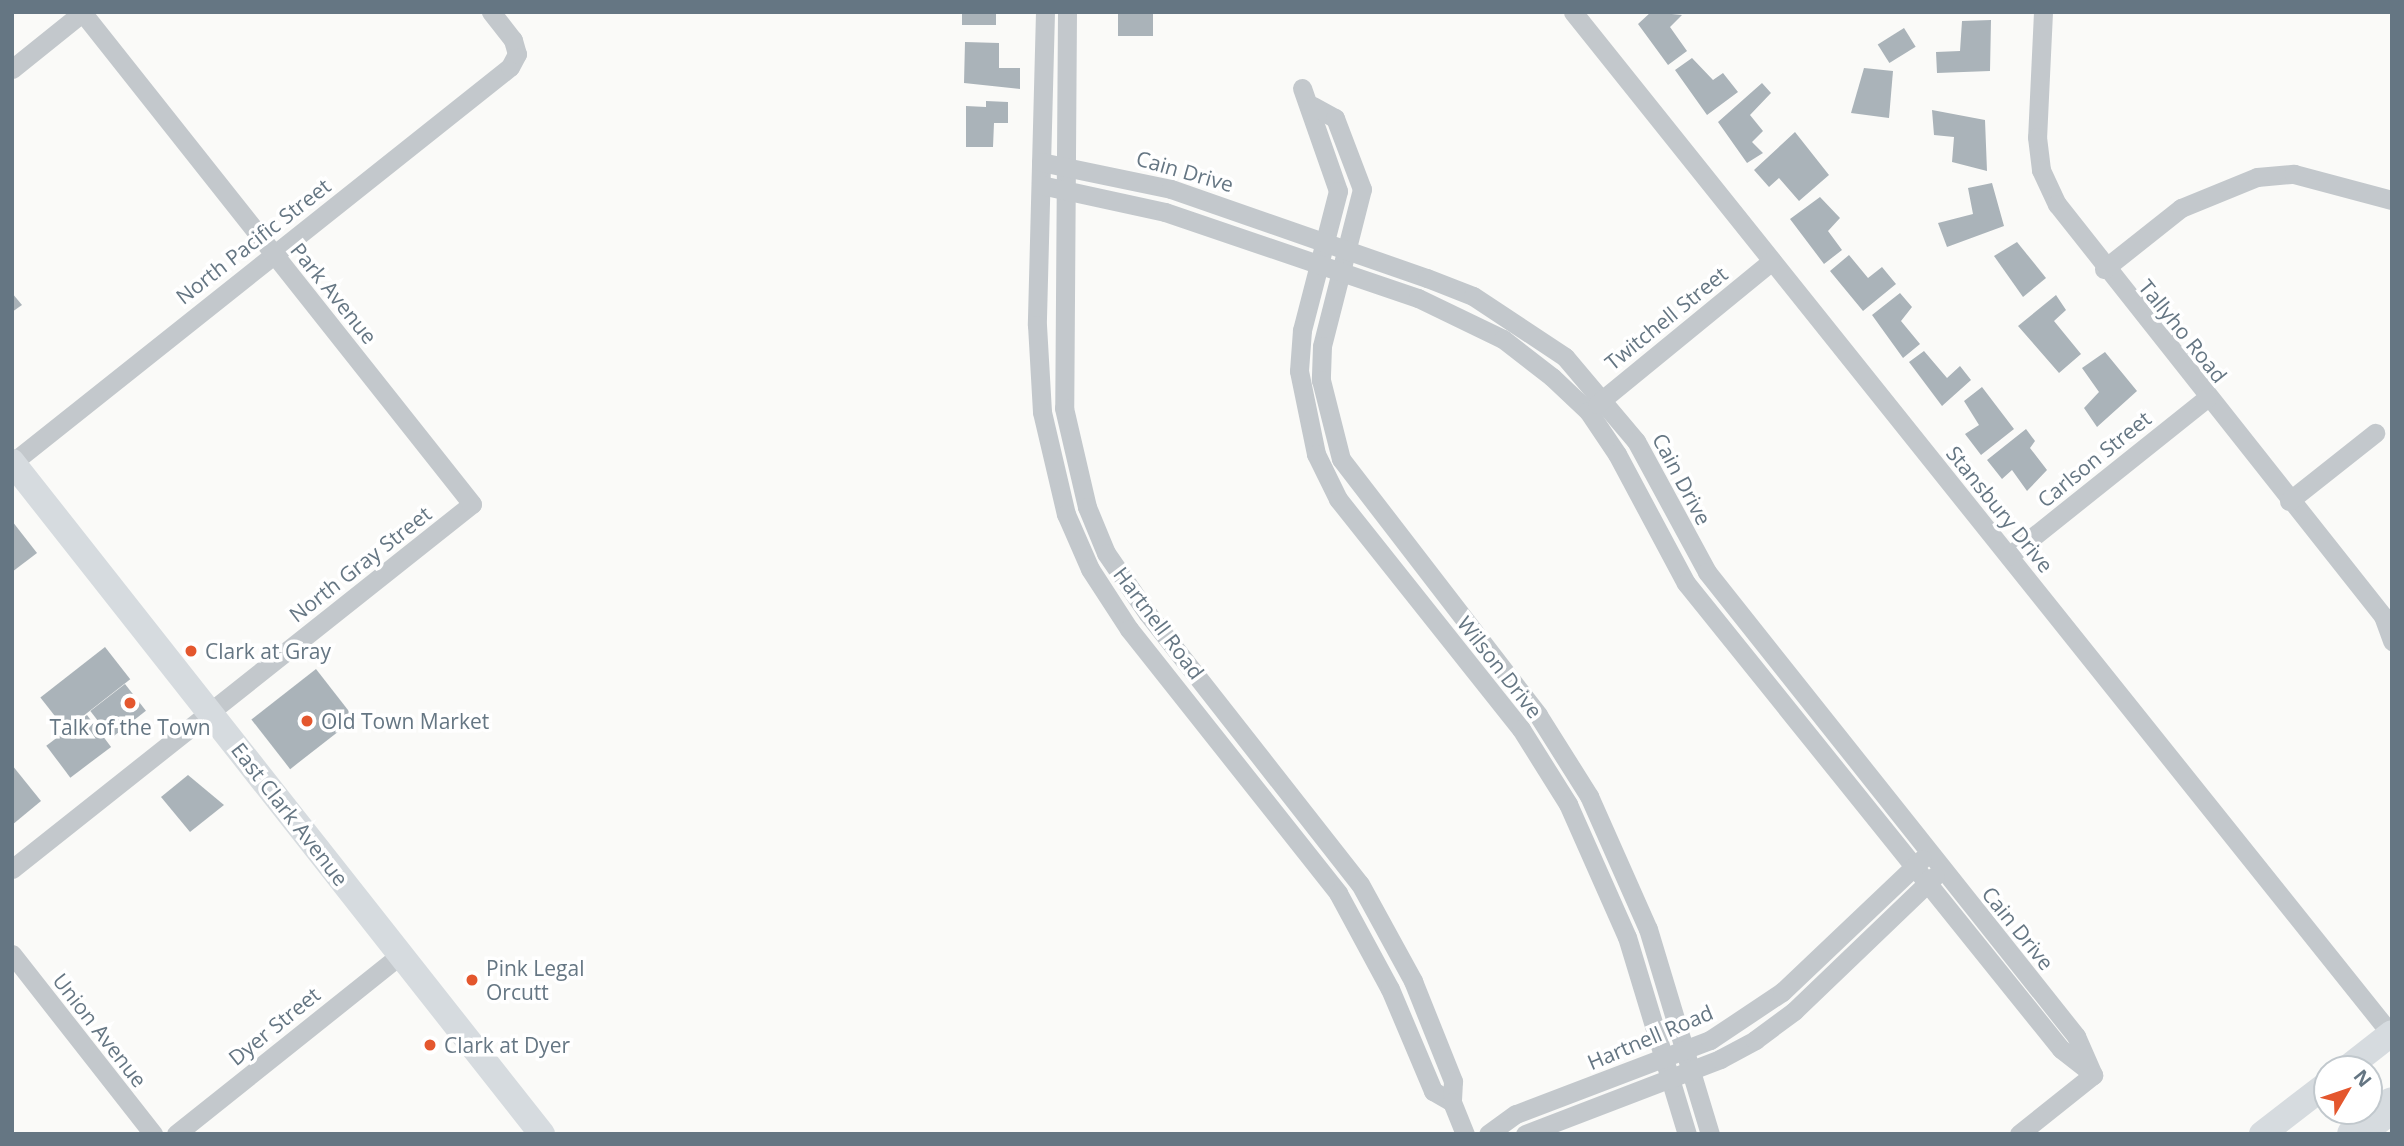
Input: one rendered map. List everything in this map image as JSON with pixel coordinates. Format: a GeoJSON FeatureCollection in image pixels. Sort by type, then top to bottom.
{"type":"FeatureCollection","features":[{"type":"Feature","properties":{"kind":"highway"},"geometry":{"type":"LineString","coordinates":[[2354,1134],[2392,1104]]}},
{"type":"Feature","properties":{"kind":"main road","name":"East Clark Avenue"},"geometry":{"type":"LineString","coordinates":[[12,463],[541,1134]]}},
{"type":"Feature","properties":{"kind":"main road"},"geometry":{"type":"LineString","coordinates":[[2364,1055],[2391,1034]]}},
{"type":"Feature","properties":{"kind":"main road"},"geometry":{"type":"LineString","coordinates":[[2262,1134],[2313,1095]]}},
{"type":"Feature","properties":{"kind":"street"},"geometry":{"type":"LineString","coordinates":[[12,69],[82,12]]}},
{"type":"Feature","properties":{"kind":"street","name":"Park Avenue"},"geometry":{"type":"LineString","coordinates":[[82,12],[472,504]]}},
{"type":"Feature","properties":{"kind":"street","name":"North Pacific Street"},"geometry":{"type":"LineString","coordinates":[[12,463],[510,67],[517,54],[491,12]]}},
{"type":"Feature","properties":{"kind":"street","name":"Hartnell Road"},"geometry":{"type":"LineString","coordinates":[[1045,12],[1037,325],[1050,463],[1090,569],[1129,629],[1272,803],[1366,942],[1433,1091],[1452,1102]]}},
{"type":"Feature","properties":{"kind":"street","name":"Hartnell Road"},"geometry":{"type":"LineString","coordinates":[[1067,12],[1064,408],[1072,456],[1106,553],[1148,614],[1290,788],[1360,884],[1413,981],[1453,1081],[1452,1102],[1465,1134]]}},
{"type":"Feature","properties":{"kind":"street","name":"Stansbury Drive"},"geometry":{"type":"LineString","coordinates":[[1573,12],[2391,1034]]}},
{"type":"Feature","properties":{"kind":"street","name":"Tallyho Road"},"geometry":{"type":"LineString","coordinates":[[2043,12],[2041,170],[2057,204],[2104,269],[2383,616],[2392,640]]}},
{"type":"Feature","properties":{"kind":"street"},"geometry":{"type":"LineString","coordinates":[[1303,88],[1313,106]]}},
{"type":"Feature","properties":{"kind":"street","name":"Wilson Drive"},"geometry":{"type":"LineString","coordinates":[[1687,1134],[1628,937],[1568,804],[1521,729],[1360,529],[1316,454],[1299,371],[1327,241],[1336,173],[1313,127],[1313,106],[1335,118],[1358,166],[1362,189],[1322,346],[1321,380],[1341,459],[1538,715],[1589,796],[1648,929],[1687,1050],[1710,1134]]}},
{"type":"Feature","properties":{"kind":"street","name":"Cain Drive"},"geometry":{"type":"LineString","coordinates":[[1041,162],[1065,163],[1171,189],[1327,241],[1474,296],[1565,356],[1605,398],[1636,440],[1707,572],[1928,854],[2076,1036],[2093,1074]]}},
{"type":"Feature","properties":{"kind":"street"},"geometry":{"type":"LineString","coordinates":[[2104,269],[2181,208],[2257,177],[2294,174],[2392,200]]}},
{"type":"Feature","properties":{"kind":"street","name":"Cain Drive"},"geometry":{"type":"LineString","coordinates":[[1041,184],[1065,186],[1321,263],[1503,339],[1588,411],[1686,583],[2061,1049],[2093,1074]]}},
{"type":"Feature","properties":{"kind":"street","name":"Twitchell Street"},"geometry":{"type":"LineString","coordinates":[[1588,411],[1772,261]]}},
{"type":"Feature","properties":{"kind":"street","name":"Carlson Street"},"geometry":{"type":"LineString","coordinates":[[2009,556],[2208,397]]}},
{"type":"Feature","properties":{"kind":"street"},"geometry":{"type":"LineString","coordinates":[[2290,501],[2375,433]]}},
{"type":"Feature","properties":{"kind":"street","name":"North Gray Street"},"geometry":{"type":"LineString","coordinates":[[12,869],[472,504]]}},
{"type":"Feature","properties":{"kind":"street"},"geometry":{"type":"LineString","coordinates":[[1129,629],[1148,614]]}},
{"type":"Feature","properties":{"kind":"street"},"geometry":{"type":"LineString","coordinates":[[1452,642],[1469,627]]}},
{"type":"Feature","properties":{"kind":"street"},"geometry":{"type":"LineString","coordinates":[[1768,685],[1785,672]]}},
{"type":"Feature","properties":{"kind":"street"},"geometry":{"type":"LineString","coordinates":[[1272,803],[1290,788]]}},
{"type":"Feature","properties":{"kind":"street","name":"Hartnell Road"},"geometry":{"type":"LineString","coordinates":[[1668,1069],[1687,1050],[1782,992],[1928,854]]}},
{"type":"Feature","properties":{"kind":"street","name":"Hartnell Road"},"geometry":{"type":"LineString","coordinates":[[1509,1132],[1516,1114],[1668,1069],[1693,1070],[1755,1040],[1794,1012],[1942,870]]}},
{"type":"Feature","properties":{"kind":"street","name":"Union Avenue"},"geometry":{"type":"LineString","coordinates":[[12,954],[153,1134]]}},
{"type":"Feature","properties":{"kind":"street","name":"Dyer Street"},"geometry":{"type":"LineString","coordinates":[[176,1134],[400,955]]}},
{"type":"Feature","properties":{"kind":"street"},"geometry":{"type":"LineString","coordinates":[[2019,1134],[2093,1074]]}},
{"type":"Feature","properties":{"kind":"building"},"geometry":{"type":"Polygon","coordinates":[[[962,12],[996,12],[996,25],[962,25],[962,12]]]}},
{"type":"Feature","properties":{"kind":"building"},"geometry":{"type":"Polygon","coordinates":[[[1118,12],[1153,12],[1153,36],[1118,36],[1118,12]]]}},
{"type":"Feature","properties":{"kind":"building"},"geometry":{"type":"Polygon","coordinates":[[[1651,12],[1682,15],[1670,27],[1687,51],[1668,65],[1638,24],[1651,12]]]}},
{"type":"Feature","properties":{"kind":"building"},"geometry":{"type":"Polygon","coordinates":[[[1991,20],[1990,71],[1937,73],[1936,52],[1960,51],[1962,21],[1991,20]]]}},
{"type":"Feature","properties":{"kind":"building"},"geometry":{"type":"Polygon","coordinates":[[[1904,28],[1916,47],[1889,63],[1878,44],[1904,28]]]}},
{"type":"Feature","properties":{"kind":"building"},"geometry":{"type":"Polygon","coordinates":[[[965,42],[999,43],[999,68],[1020,68],[1020,89],[964,83],[965,42]]]}},
{"type":"Feature","properties":{"kind":"building"},"geometry":{"type":"Polygon","coordinates":[[[1692,58],[1713,80],[1723,73],[1738,92],[1707,115],[1675,70],[1692,58]]]}},
{"type":"Feature","properties":{"kind":"building"},"geometry":{"type":"Polygon","coordinates":[[[1864,68],[1893,71],[1889,118],[1851,113],[1864,68]]]}},
{"type":"Feature","properties":{"kind":"building"},"geometry":{"type":"Polygon","coordinates":[[[1762,83],[1771,93],[1750,115],[1763,131],[1752,142],[1763,153],[1747,163],[1718,122],[1762,83]]]}},
{"type":"Feature","properties":{"kind":"building"},"geometry":{"type":"Polygon","coordinates":[[[986,101],[1008,102],[1008,123],[994,123],[993,147],[966,147],[966,106],[986,107],[986,101]]]}},
{"type":"Feature","properties":{"kind":"building"},"geometry":{"type":"Polygon","coordinates":[[[1932,110],[1985,120],[1987,171],[1952,162],[1954,137],[1934,135],[1932,110]]]}},
{"type":"Feature","properties":{"kind":"building"},"geometry":{"type":"Polygon","coordinates":[[[1795,132],[1829,175],[1799,201],[1779,178],[1769,187],[1754,170],[1795,132]]]}},
{"type":"Feature","properties":{"kind":"building"},"geometry":{"type":"Polygon","coordinates":[[[1992,183],[2004,226],[1947,247],[1938,223],[1973,214],[1968,188],[1992,183]]]}},
{"type":"Feature","properties":{"kind":"building"},"geometry":{"type":"Polygon","coordinates":[[[1820,197],[1840,218],[1828,231],[1842,250],[1824,264],[1790,219],[1820,197]]]}},
{"type":"Feature","properties":{"kind":"building"},"geometry":{"type":"Polygon","coordinates":[[[2017,242],[2046,278],[2023,297],[1994,256],[2017,242]]]}},
{"type":"Feature","properties":{"kind":"building"},"geometry":{"type":"Polygon","coordinates":[[[1849,255],[1868,278],[1882,267],[1896,284],[1863,311],[1830,271],[1849,255]]]}},
{"type":"Feature","properties":{"kind":"building"},"geometry":{"type":"Polygon","coordinates":[[[12,293],[22,305],[12,312],[12,293]]]}},
{"type":"Feature","properties":{"kind":"building"},"geometry":{"type":"Polygon","coordinates":[[[1900,293],[1912,307],[1901,321],[1920,344],[1903,358],[1872,315],[1900,293]]]}},
{"type":"Feature","properties":{"kind":"building"},"geometry":{"type":"Polygon","coordinates":[[[2056,295],[2066,310],[2054,321],[2081,354],[2059,373],[2018,326],[2056,295]]]}},
{"type":"Feature","properties":{"kind":"building"},"geometry":{"type":"Polygon","coordinates":[[[1924,351],[1947,378],[1960,366],[1971,380],[1942,406],[1909,362],[1924,351]]]}},
{"type":"Feature","properties":{"kind":"building"},"geometry":{"type":"Polygon","coordinates":[[[2105,352],[2137,391],[2097,427],[2084,408],[2099,392],[2082,368],[2105,352]]]}},
{"type":"Feature","properties":{"kind":"building"},"geometry":{"type":"Polygon","coordinates":[[[1982,387],[2014,429],[1981,455],[1965,434],[1979,425],[1964,401],[1982,387]]]}},
{"type":"Feature","properties":{"kind":"building"},"geometry":{"type":"Polygon","coordinates":[[[2026,429],[2035,441],[2030,448],[2047,470],[2027,491],[2012,470],[2002,479],[1987,460],[2026,429]]]}},
{"type":"Feature","properties":{"kind":"building"},"geometry":{"type":"Polygon","coordinates":[[[12,521],[37,553],[12,572],[12,521]]]}},
{"type":"Feature","properties":{"kind":"building"},"geometry":{"type":"Polygon","coordinates":[[[105,647],[130,679],[66,730],[40,697],[105,647]]]}},
{"type":"Feature","properties":{"kind":"building"},"geometry":{"type":"Polygon","coordinates":[[[316,669],[355,719],[290,769],[251,719],[316,669]]]}},
{"type":"Feature","properties":{"kind":"building"},"geometry":{"type":"Polygon","coordinates":[[[125,684],[146,711],[111,738],[90,711],[125,684]]]}},
{"type":"Feature","properties":{"kind":"building"},"geometry":{"type":"Polygon","coordinates":[[[87,715],[111,747],[70,778],[46,746],[87,715]]]}},
{"type":"Feature","properties":{"kind":"building"},"geometry":{"type":"Polygon","coordinates":[[[12,765],[41,801],[12,825],[12,765]]]}},
{"type":"Feature","properties":{"kind":"building"},"geometry":{"type":"Polygon","coordinates":[[[188,775],[224,805],[190,832],[161,797],[188,775]]]}},
{"type":"Feature","properties":{"kind":"place","name":"Clark at Gray"},"geometry":{"type":"Point","coordinates":[191,651]}},
{"type":"Feature","properties":{"kind":"place","name":"Talk of the Town"},"geometry":{"type":"Point","coordinates":[130,703]}},
{"type":"Feature","properties":{"kind":"place","name":"Old Town Market"},"geometry":{"type":"Point","coordinates":[307,721]}},
{"type":"Feature","properties":{"kind":"place","name":"Pink Legal Orcutt"},"geometry":{"type":"Point","coordinates":[472,980]}},
{"type":"Feature","properties":{"kind":"place","name":"Clark at Dyer"},"geometry":{"type":"Point","coordinates":[430,1045]}}]}
